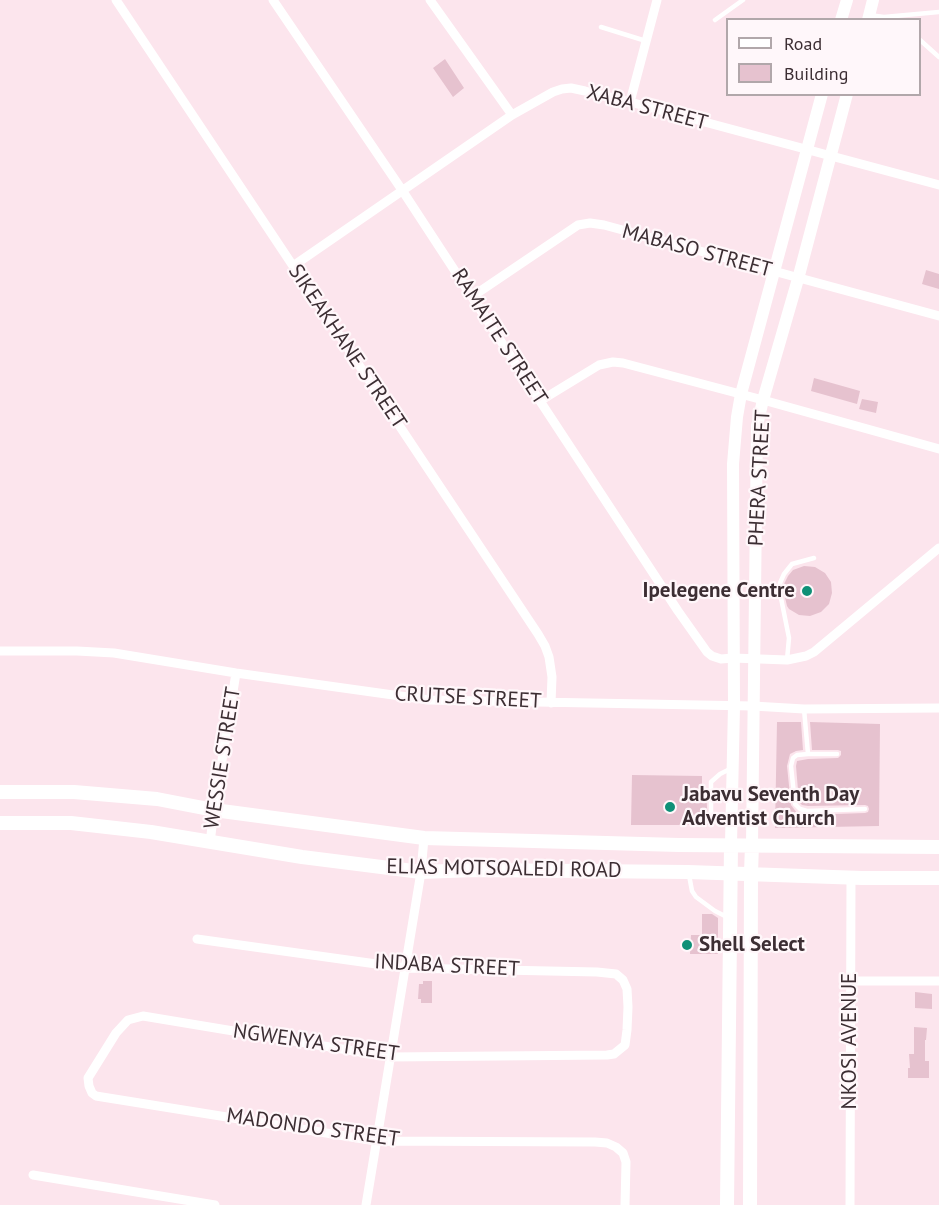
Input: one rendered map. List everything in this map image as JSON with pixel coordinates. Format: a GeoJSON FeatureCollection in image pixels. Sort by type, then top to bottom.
{"type":"FeatureCollection","features":[{"type":"Feature","properties":{"kind":"main road","name":"ELIAS MOTSOALEDI ROAD"},"geometry":{"type":"LineString","coordinates":[[0,792],[74,792],[157,799],[214,810],[424,838],[681,861],[731,873],[939,878]]}},
{"type":"Feature","properties":{"kind":"main road","name":"ELIAS MOTSOALEDI ROAD"},"geometry":{"type":"LineString","coordinates":[[0,823],[71,823],[151,832],[302,857],[421,872],[681,861],[731,844],[939,847]]}},
{"type":"Feature","properties":{"kind":"main road","name":"PHERA STREET"},"geometry":{"type":"LineString","coordinates":[[727,1205],[731,844]]}},
{"type":"Feature","properties":{"kind":"main road","name":"PHERA STREET"},"geometry":{"type":"LineString","coordinates":[[750,1205],[752,845]]}},
{"type":"Feature","properties":{"kind":"main road"},"geometry":{"type":"LineString","coordinates":[[730,965],[750,965]]}},
{"type":"Feature","properties":{"kind":"street","name":"SIKEAKHANE STREET"},"geometry":{"type":"LineString","coordinates":[[116,0],[545,646],[551,668],[551,703]]}},
{"type":"Feature","properties":{"kind":"street","name":"RAMAITE STREET"},"geometry":{"type":"LineString","coordinates":[[273,0],[402,190],[702,646],[707,652],[721,659],[787,660]]}},
{"type":"Feature","properties":{"kind":"street"},"geometry":{"type":"LineString","coordinates":[[430,0],[512,115]]}},
{"type":"Feature","properties":{"kind":"street"},"geometry":{"type":"LineString","coordinates":[[630,102],[657,0]]}},
{"type":"Feature","properties":{"kind":"street"},"geometry":{"type":"LineString","coordinates":[[842,18],[847,0]]}},
{"type":"Feature","properties":{"kind":"street"},"geometry":{"type":"LineString","coordinates":[[869,17],[873,0]]}},
{"type":"Feature","properties":{"kind":"street","name":"XABA STREET"},"geometry":{"type":"LineString","coordinates":[[293,266],[512,115],[562,89],[571,88],[630,102],[939,185]]}},
{"type":"Feature","properties":{"kind":"street","name":"PHERA STREET"},"geometry":{"type":"LineString","coordinates":[[731,844],[734,706],[732,464],[737,417],[773,272],[821,96]]}},
{"type":"Feature","properties":{"kind":"street","name":"PHERA STREET"},"geometry":{"type":"LineString","coordinates":[[752,845],[757,426],[846,96]]}},
{"type":"Feature","properties":{"kind":"street","name":"MABASO STREET"},"geometry":{"type":"LineString","coordinates":[[472,296],[584,223],[604,225],[939,316]]}},
{"type":"Feature","properties":{"kind":"street"},"geometry":{"type":"LineString","coordinates":[[540,401],[599,364],[623,363],[939,449]]}},
{"type":"Feature","properties":{"kind":"street"},"geometry":{"type":"LineString","coordinates":[[787,660],[813,652],[939,548]]}},
{"type":"Feature","properties":{"kind":"street","name":"CRUTSE STREET"},"geometry":{"type":"LineString","coordinates":[[0,651],[114,653],[429,700],[804,709],[939,708]]}},
{"type":"Feature","properties":{"kind":"street","name":"WESSIE STREET"},"geometry":{"type":"LineString","coordinates":[[210,843],[236,673]]}},
{"type":"Feature","properties":{"kind":"street"},"geometry":{"type":"LineString","coordinates":[[366,1205],[421,872],[424,838]]}},
{"type":"Feature","properties":{"kind":"street","name":"NKOSI AVENUE"},"geometry":{"type":"LineString","coordinates":[[850,1205],[851,877]]}},
{"type":"Feature","properties":{"kind":"street","name":"INDABA STREET"},"geometry":{"type":"LineString","coordinates":[[197,939],[405,968],[616,974],[627,989],[628,1007],[625,1045],[620,1051]]}},
{"type":"Feature","properties":{"kind":"street"},"geometry":{"type":"LineString","coordinates":[[850,981],[939,981]]}},
{"type":"Feature","properties":{"kind":"street","name":"NGWENYA STREET"},"geometry":{"type":"LineString","coordinates":[[88,1086],[88,1077],[116,1033],[128,1020],[143,1016],[390,1057],[596,1056],[620,1051]]}},
{"type":"Feature","properties":{"kind":"street","name":"MADONDO STREET"},"geometry":{"type":"LineString","coordinates":[[88,1086],[96,1096],[376,1141],[607,1143],[623,1153],[626,1162],[625,1205]]}},
{"type":"Feature","properties":{"kind":"street"},"geometry":{"type":"LineString","coordinates":[[33,1175],[215,1205]]}},
{"type":"Feature","properties":{"kind":"lane"},"geometry":{"type":"LineString","coordinates":[[715,21],[743,0]]}},
{"type":"Feature","properties":{"kind":"lane"},"geometry":{"type":"LineString","coordinates":[[838,0],[847,0]]}},
{"type":"Feature","properties":{"kind":"lane"},"geometry":{"type":"LineString","coordinates":[[869,17],[895,18],[939,12]]}},
{"type":"Feature","properties":{"kind":"lane"},"geometry":{"type":"LineString","coordinates":[[601,27],[646,40]]}},
{"type":"Feature","properties":{"kind":"lane"},"geometry":{"type":"LineString","coordinates":[[921,41],[939,57]]}},
{"type":"Feature","properties":{"kind":"lane"},"geometry":{"type":"LineString","coordinates":[[787,660],[789,638],[780,583],[792,564],[814,558]]}},
{"type":"Feature","properties":{"kind":"lane"},"geometry":{"type":"LineString","coordinates":[[804,709],[808,754]]}},
{"type":"Feature","properties":{"kind":"lane"},"geometry":{"type":"LineString","coordinates":[[837,754],[797,754],[793,758],[791,766],[795,804],[807,811],[865,809]]}},
{"type":"Feature","properties":{"kind":"lane"},"geometry":{"type":"LineString","coordinates":[[711,813],[711,782],[720,774],[733,768]]}},
{"type":"Feature","properties":{"kind":"lane"},"geometry":{"type":"LineString","coordinates":[[681,861],[696,897],[715,911],[731,918]]}},
{"type":"Feature","properties":{"kind":"building"},"geometry":{"type":"Polygon","coordinates":[[[445,59],[464,88],[453,97],[433,68],[445,59]]]}},
{"type":"Feature","properties":{"kind":"building"},"geometry":{"type":"Polygon","coordinates":[[[926,270],[939,274],[939,289],[922,284],[926,270]]]}},
{"type":"Feature","properties":{"kind":"building"},"geometry":{"type":"Polygon","coordinates":[[[814,378],[860,391],[857,404],[811,391],[814,378]]]}},
{"type":"Feature","properties":{"kind":"building"},"geometry":{"type":"Polygon","coordinates":[[[862,399],[878,402],[876,413],[859,409],[862,399]]]}},
{"type":"Feature","properties":{"kind":"building","name":"Ipelegene Centre"},"geometry":{"type":"Polygon","coordinates":[[[804,566],[815,567],[825,573],[831,582],[832,593],[829,604],[821,612],[810,616],[799,615],[789,609],[784,593],[784,584],[788,576],[793,570],[804,566]]]}},
{"type":"Feature","properties":{"kind":"building"},"geometry":{"type":"Polygon","coordinates":[[[777,722],[801,722],[803,750],[790,754],[787,766],[791,805],[797,813],[807,815],[865,813],[869,809],[865,805],[808,806],[799,802],[797,761],[838,758],[841,755],[841,751],[838,750],[812,750],[810,722],[880,724],[879,826],[775,828],[777,722]]]}},
{"type":"Feature","properties":{"kind":"building","name":"Jabavu Seventh Day Adventist Church"},"geometry":{"type":"Polygon","coordinates":[[[632,775],[702,776],[702,790],[706,790],[708,825],[631,825],[632,775]]]}},
{"type":"Feature","properties":{"kind":"building"},"geometry":{"type":"Polygon","coordinates":[[[702,914],[712,914],[718,918],[718,954],[690,954],[691,935],[702,935],[702,914]]]}},
{"type":"Feature","properties":{"kind":"building"},"geometry":{"type":"Polygon","coordinates":[[[423,981],[432,981],[432,1003],[421,1003],[421,999],[418,999],[419,984],[423,984],[423,981]]]}},
{"type":"Feature","properties":{"kind":"building"},"geometry":{"type":"Polygon","coordinates":[[[915,992],[932,994],[932,1009],[915,1008],[915,992]]]}},
{"type":"Feature","properties":{"kind":"building"},"geometry":{"type":"Polygon","coordinates":[[[914,1027],[927,1028],[925,1061],[929,1061],[929,1078],[908,1078],[909,1054],[914,1054],[914,1027]]]}},
{"type":"Feature","properties":{"kind":"place","name":"Ipelegene Centre"},"geometry":{"type":"Point","coordinates":[807,591]}},
{"type":"Feature","properties":{"kind":"place","name":"Jabavu Seventh Day Adventist Church"},"geometry":{"type":"Point","coordinates":[670,807]}},
{"type":"Feature","properties":{"kind":"place","name":"Shell Select"},"geometry":{"type":"Point","coordinates":[687,945]}}]}
